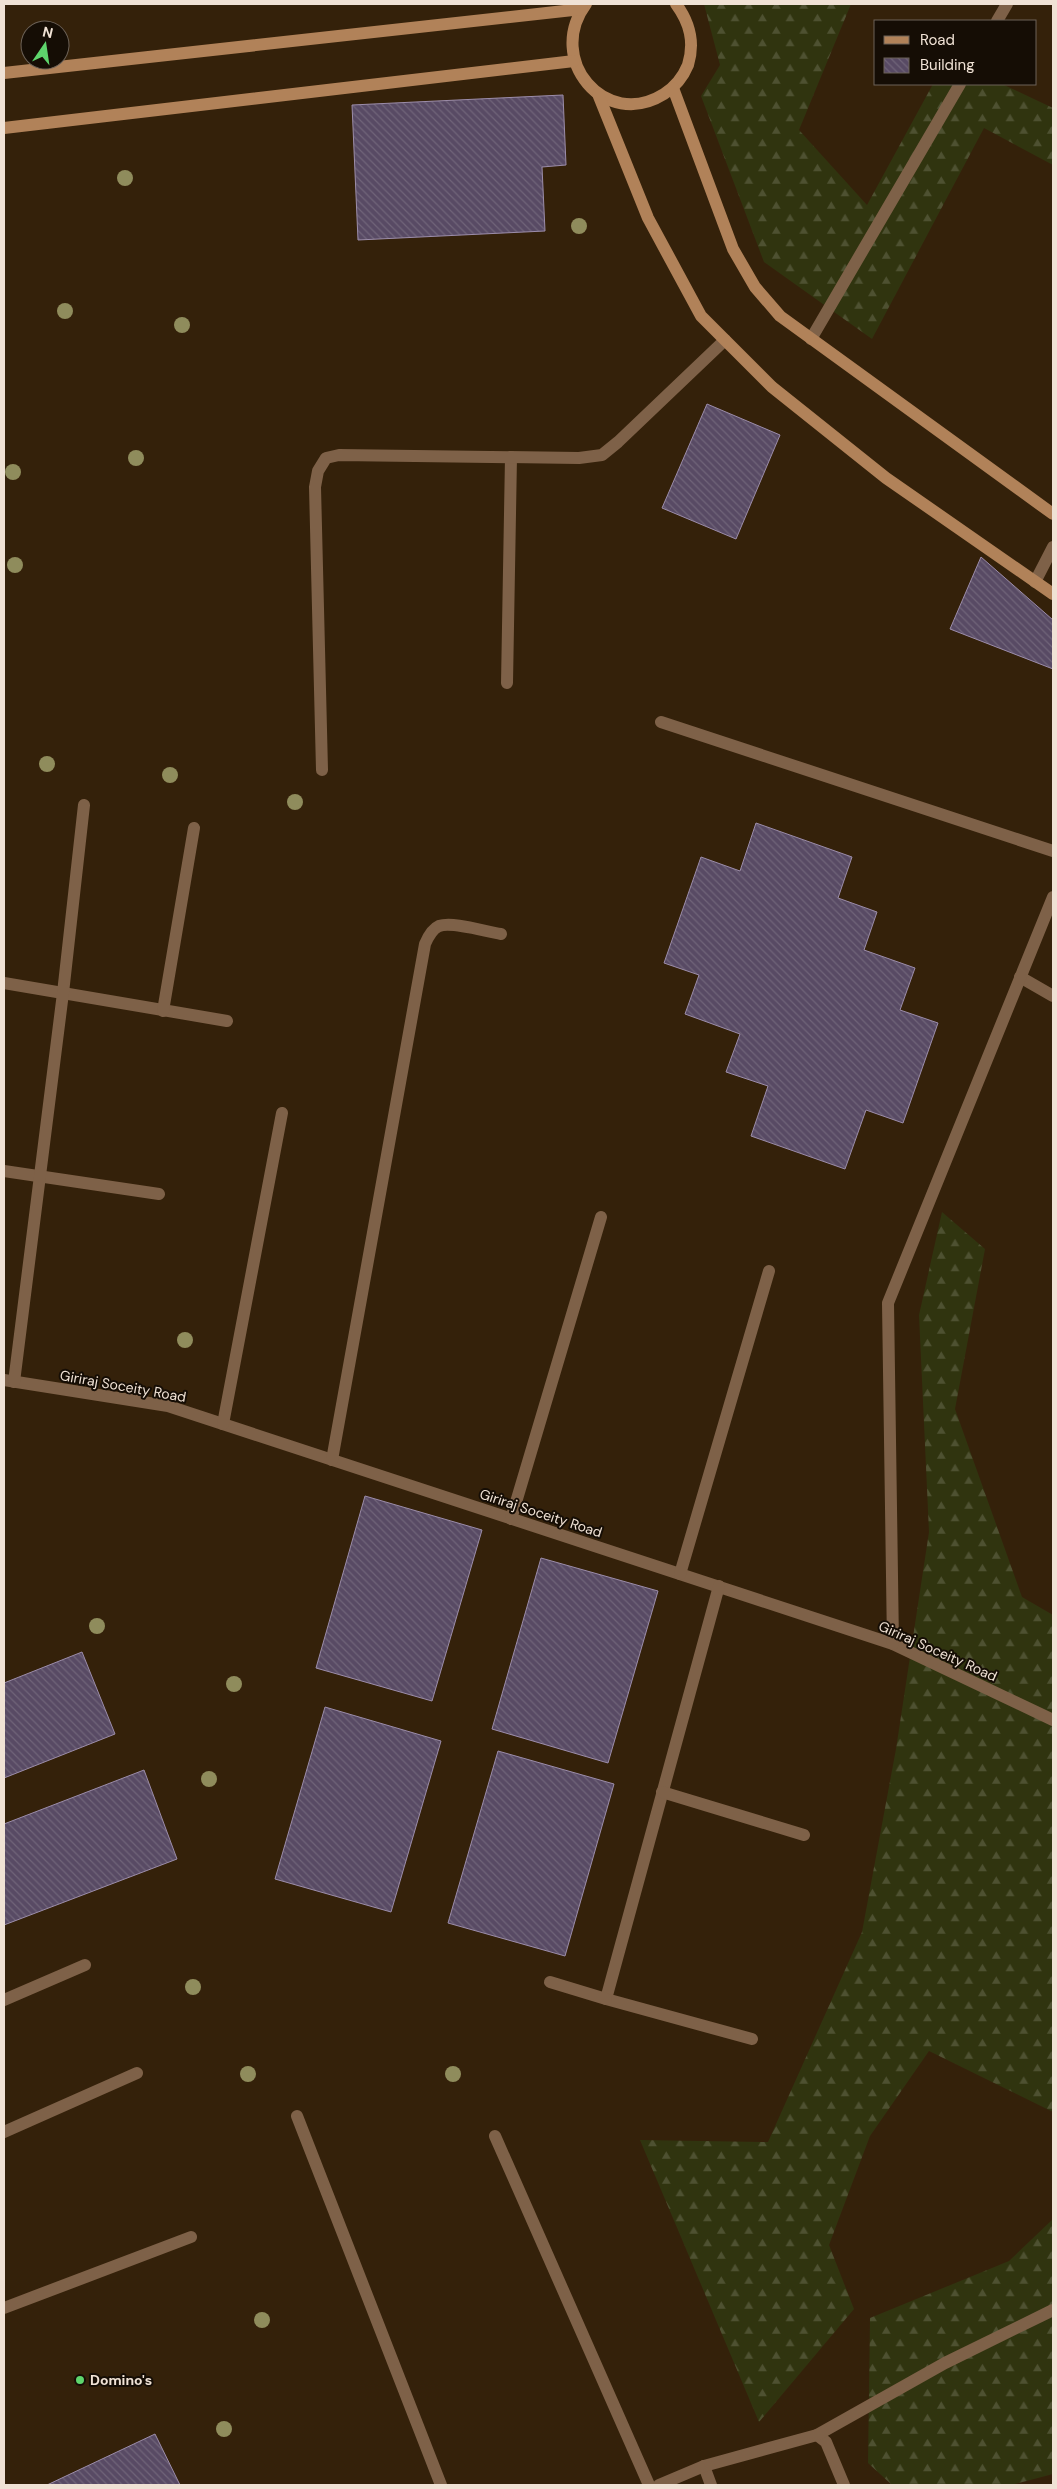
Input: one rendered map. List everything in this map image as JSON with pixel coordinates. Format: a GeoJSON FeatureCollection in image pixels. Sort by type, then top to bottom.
{"type":"FeatureCollection","features":[{"type":"Feature","properties":{"kind":"street"},"geometry":{"type":"LineString","coordinates":[[584,6],[575,21],[571,41],[574,61],[583,80],[598,94],[616,102],[637,104],[657,98],[673,88],[685,72],[691,54],[692,35],[686,16],[676,4]]}},
{"type":"Feature","properties":{"kind":"street"},"geometry":{"type":"LineString","coordinates":[[998,20],[1007,4]]}},
{"type":"Feature","properties":{"kind":"street"},"geometry":{"type":"LineString","coordinates":[[4,73],[584,6]]}},
{"type":"Feature","properties":{"kind":"street"},"geometry":{"type":"LineString","coordinates":[[4,128],[574,61]]}},
{"type":"Feature","properties":{"kind":"street"},"geometry":{"type":"LineString","coordinates":[[811,339],[959,85]]}},
{"type":"Feature","properties":{"kind":"street"},"geometry":{"type":"LineString","coordinates":[[673,88],[733,249],[755,287],[780,316],[1053,514]]}},
{"type":"Feature","properties":{"kind":"street"},"geometry":{"type":"LineString","coordinates":[[598,94],[648,218],[701,316],[772,387],[886,478],[1053,594]]}},
{"type":"Feature","properties":{"kind":"street"},"geometry":{"type":"LineString","coordinates":[[322,770],[315,487],[318,471],[326,458],[339,455],[579,458],[602,455],[725,340]]}},
{"type":"Feature","properties":{"kind":"street"},"geometry":{"type":"LineString","coordinates":[[508,683],[511,457]]}},
{"type":"Feature","properties":{"kind":"street"},"geometry":{"type":"LineString","coordinates":[[1035,582],[1053,547]]}},
{"type":"Feature","properties":{"kind":"street"},"geometry":{"type":"LineString","coordinates":[[661,722],[1053,852]]}},
{"type":"Feature","properties":{"kind":"street"},"geometry":{"type":"LineString","coordinates":[[9,1381],[63,993],[84,805]]}},
{"type":"Feature","properties":{"kind":"street"},"geometry":{"type":"LineString","coordinates":[[163,1011],[194,828]]}},
{"type":"Feature","properties":{"kind":"street"},"geometry":{"type":"LineString","coordinates":[[893,1644],[888,1303],[1053,897]]}},
{"type":"Feature","properties":{"kind":"street"},"geometry":{"type":"LineString","coordinates":[[332,1460],[425,944],[431,932],[438,926],[447,924],[501,934]]}},
{"type":"Feature","properties":{"kind":"street"},"geometry":{"type":"LineString","coordinates":[[1020,977],[1053,996]]}},
{"type":"Feature","properties":{"kind":"street"},"geometry":{"type":"LineString","coordinates":[[4,982],[227,1021]]}},
{"type":"Feature","properties":{"kind":"street"},"geometry":{"type":"LineString","coordinates":[[223,1424],[282,1113]]}},
{"type":"Feature","properties":{"kind":"street"},"geometry":{"type":"LineString","coordinates":[[4,1171],[159,1194]]}},
{"type":"Feature","properties":{"kind":"street"},"geometry":{"type":"LineString","coordinates":[[511,1518],[601,1217]]}},
{"type":"Feature","properties":{"kind":"street"},"geometry":{"type":"LineString","coordinates":[[680,1574],[769,1270]]}},
{"type":"Feature","properties":{"kind":"street","name":"Giriraj Soceity Road"},"geometry":{"type":"LineString","coordinates":[[9,1381],[168,1406],[893,1644],[1053,1720]]}},
{"type":"Feature","properties":{"kind":"street"},"geometry":{"type":"LineString","coordinates":[[606,1999],[718,1586]]}},
{"type":"Feature","properties":{"kind":"street"},"geometry":{"type":"LineString","coordinates":[[662,1792],[804,1835]]}},
{"type":"Feature","properties":{"kind":"street"},"geometry":{"type":"LineString","coordinates":[[4,2000],[85,1965]]}},
{"type":"Feature","properties":{"kind":"street"},"geometry":{"type":"LineString","coordinates":[[550,1982],[752,2039]]}},
{"type":"Feature","properties":{"kind":"street"},"geometry":{"type":"LineString","coordinates":[[4,2132],[137,2072]]}},
{"type":"Feature","properties":{"kind":"street"},"geometry":{"type":"LineString","coordinates":[[297,2116],[442,2485]]}},
{"type":"Feature","properties":{"kind":"street"},"geometry":{"type":"LineString","coordinates":[[495,2136],[649,2485]]}},
{"type":"Feature","properties":{"kind":"street"},"geometry":{"type":"LineString","coordinates":[[4,2308],[191,2237]]}},
{"type":"Feature","properties":{"kind":"street"},"geometry":{"type":"LineString","coordinates":[[659,2485],[704,2466],[817,2436],[945,2363],[1053,2310]]}},
{"type":"Feature","properties":{"kind":"street"},"geometry":{"type":"LineString","coordinates":[[817,2436],[826,2442],[844,2485]]}},
{"type":"Feature","properties":{"kind":"street"},"geometry":{"type":"LineString","coordinates":[[704,2466],[711,2485]]}},
{"type":"Feature","properties":{"kind":"green space"},"geometry":{"type":"Polygon","coordinates":[[[704,4],[851,4],[799,130],[867,205],[932,85],[1004,85],[1053,108],[1053,165],[984,128],[872,339],[764,262],[701,96],[720,65],[704,4]]]}},
{"type":"Feature","properties":{"kind":"green space"},"geometry":{"type":"Polygon","coordinates":[[[942,1212],[985,1249],[955,1409],[1022,1597],[1053,1615],[1053,2112],[929,2051],[870,2136],[829,2245],[854,2309],[759,2422],[640,2140],[768,2142],[862,1932],[896,1749],[929,1532],[919,1315],[942,1212]]]}},
{"type":"Feature","properties":{"kind":"green space"},"geometry":{"type":"Polygon","coordinates":[[[1053,2219],[1053,2474],[1011,2485],[892,2485],[868,2463],[870,2318],[1009,2261],[1053,2219]]]}},
{"type":"Feature","properties":{"kind":"building"},"geometry":{"type":"Polygon","coordinates":[[[563,95],[566,165],[542,167],[545,231],[358,240],[352,105],[563,95]]]}},
{"type":"Feature","properties":{"kind":"building"},"geometry":{"type":"Polygon","coordinates":[[[707,404],[780,435],[736,539],[662,508],[707,404]]]}},
{"type":"Feature","properties":{"kind":"building"},"geometry":{"type":"Polygon","coordinates":[[[981,557],[1053,620],[1053,669],[950,629],[981,557]]]}},
{"type":"Feature","properties":{"kind":"building"},"geometry":{"type":"Polygon","coordinates":[[[756,823],[852,857],[838,898],[877,912],[864,950],[915,968],[900,1010],[938,1023],[903,1123],[866,1110],[845,1169],[751,1136],[768,1086],[726,1072],[740,1034],[685,1014],[699,975],[664,963],[701,857],[740,871],[756,823]]]}},
{"type":"Feature","properties":{"kind":"building"},"geometry":{"type":"Polygon","coordinates":[[[365,1496],[482,1530],[432,1701],[316,1668],[365,1496]]]}},
{"type":"Feature","properties":{"kind":"building"},"geometry":{"type":"Polygon","coordinates":[[[541,1558],[658,1591],[608,1763],[492,1729],[541,1558]]]}},
{"type":"Feature","properties":{"kind":"building"},"geometry":{"type":"Polygon","coordinates":[[[82,1652],[115,1734],[4,1778],[4,1683],[82,1652]]]}},
{"type":"Feature","properties":{"kind":"building"},"geometry":{"type":"Polygon","coordinates":[[[325,1707],[441,1741],[391,1912],[275,1879],[325,1707]]]}},
{"type":"Feature","properties":{"kind":"building"},"geometry":{"type":"Polygon","coordinates":[[[498,1751],[614,1784],[565,1956],[448,1923],[498,1751]]]}},
{"type":"Feature","properties":{"kind":"building"},"geometry":{"type":"Polygon","coordinates":[[[144,1770],[177,1859],[4,1925],[4,1824],[144,1770]]]}},
{"type":"Feature","properties":{"kind":"building"},"geometry":{"type":"Polygon","coordinates":[[[155,2434],[180,2485],[47,2485],[155,2434]]]}},
{"type":"Feature","properties":{"kind":"place","name":"Domino's"},"geometry":{"type":"Point","coordinates":[80,2380]}}]}
